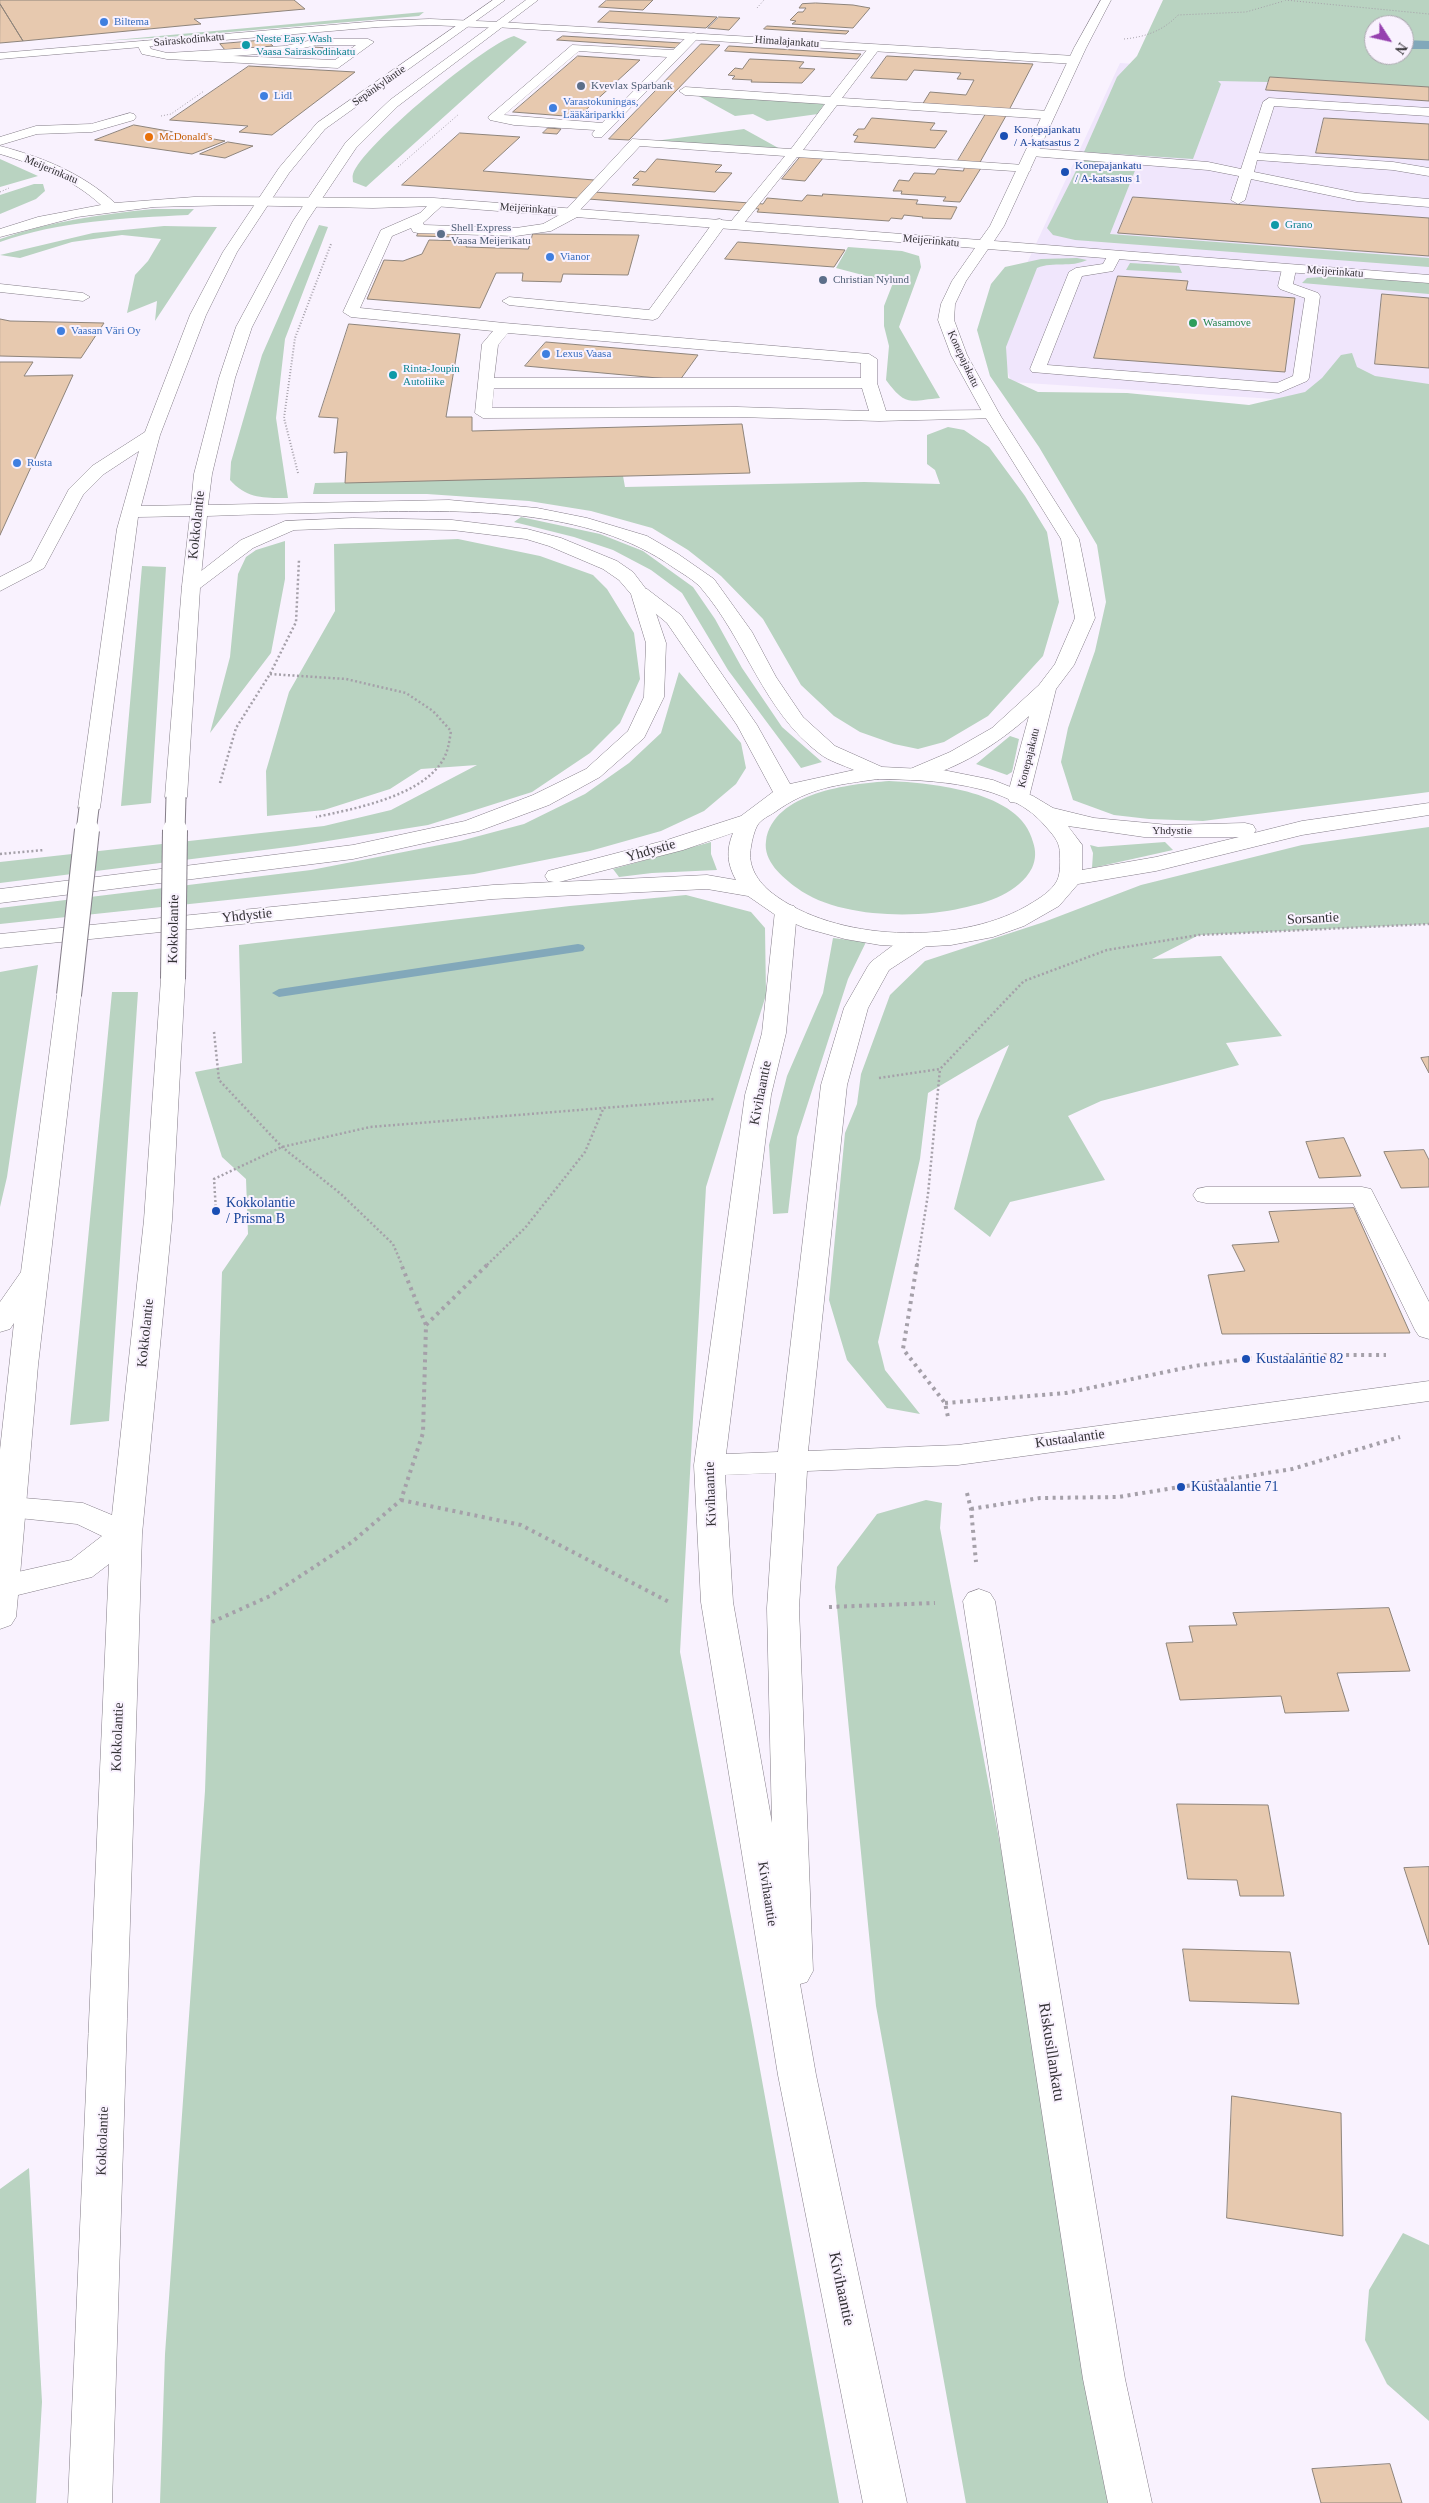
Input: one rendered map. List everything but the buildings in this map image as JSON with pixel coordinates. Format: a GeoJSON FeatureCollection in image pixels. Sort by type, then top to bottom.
{"type":"FeatureCollection","features":[{"type":"Feature","properties":{"kind":"main road","name":"Sepänkyläntie"},"geometry":{"type":"LineString","coordinates":[[273,187],[321,126],[500,0]]}},
{"type":"Feature","properties":{"kind":"main road","name":"Sepänkyläntie"},"geometry":{"type":"LineString","coordinates":[[316,195],[351,145],[394,104],[533,0]]}},
{"type":"Feature","properties":{"kind":"main road","name":"Konepajakatu"},"geometry":{"type":"LineString","coordinates":[[917,773],[957,756],[999,732],[1046,689],[1064,665],[1085,618],[1070,539],[992,415],[959,355],[946,320],[948,304],[959,282],[997,226],[1074,60],[1106,0]]}},
{"type":"Feature","properties":{"kind":"main road","name":"Sairaskodinkatu"},"geometry":{"type":"LineString","coordinates":[[0,56],[378,24],[499,25]]}},
{"type":"Feature","properties":{"kind":"main road","name":"Himalajankatu"},"geometry":{"type":"LineString","coordinates":[[499,25],[1074,60]]}},
{"type":"Feature","properties":{"kind":"main road"},"geometry":{"type":"LineString","coordinates":[[676,54],[576,47],[494,117],[601,131],[694,36]]}},
{"type":"Feature","properties":{"kind":"main road"},"geometry":{"type":"LineString","coordinates":[[143,44],[146,52],[167,56],[338,64],[368,42],[317,42],[285,49],[167,56]]}},
{"type":"Feature","properties":{"kind":"main road"},"geometry":{"type":"LineString","coordinates":[[735,225],[835,101],[874,48]]}},
{"type":"Feature","properties":{"kind":"main road"},"geometry":{"type":"LineString","coordinates":[[685,91],[1049,115]]}},
{"type":"Feature","properties":{"kind":"main road"},"geometry":{"type":"LineString","coordinates":[[1238,200],[1269,102],[1429,112]]}},
{"type":"Feature","properties":{"kind":"main road"},"geometry":{"type":"LineString","coordinates":[[0,141],[36,130],[92,128],[130,117]]}},
{"type":"Feature","properties":{"kind":"main road"},"geometry":{"type":"LineString","coordinates":[[416,221],[418,229],[516,232],[546,228],[572,213],[638,142],[1024,169]]}},
{"type":"Feature","properties":{"kind":"main road","name":"Meijerinkatu"},"geometry":{"type":"LineString","coordinates":[[0,150],[64,173],[100,195],[110,206],[198,201],[264,201],[316,195]]}},
{"type":"Feature","properties":{"kind":"main road"},"geometry":{"type":"LineString","coordinates":[[1031,152],[1208,166],[1357,197],[1429,203]]}},
{"type":"Feature","properties":{"kind":"main road"},"geometry":{"type":"LineString","coordinates":[[1252,156],[1394,166],[1429,172]]}},
{"type":"Feature","properties":{"kind":"main road"},"geometry":{"type":"LineString","coordinates":[[0,221],[64,201],[100,195],[213,187]]}},
{"type":"Feature","properties":{"kind":"main road","name":"Meijerinkatu"},"geometry":{"type":"LineString","coordinates":[[229,187],[273,187],[316,195],[404,204],[436,202],[1429,279]]}},
{"type":"Feature","properties":{"kind":"main road"},"geometry":{"type":"LineString","coordinates":[[5,1507],[83,1514],[126,1534],[81,1569],[1,1597],[5,1507],[69,995],[89,808],[128,520],[152,435],[198,315],[230,252],[273,187]]}},
{"type":"Feature","properties":{"kind":"main road","name":"Kokkolantie"},"geometry":{"type":"LineString","coordinates":[[90,2503],[126,1534],[158,1220],[173,979],[176,796],[197,519],[202,474],[227,378],[244,327],[297,225],[316,195]]}},
{"type":"Feature","properties":{"kind":"main road"},"geometry":{"type":"LineString","coordinates":[[436,202],[425,216],[386,233],[351,312],[504,328],[869,359],[869,383],[879,416]]}},
{"type":"Feature","properties":{"kind":"main road"},"geometry":{"type":"LineString","coordinates":[[0,233],[67,213],[110,206]]}},
{"type":"Feature","properties":{"kind":"main road"},"geometry":{"type":"LineString","coordinates":[[509,301],[653,315],[720,224]]}},
{"type":"Feature","properties":{"kind":"main road"},"geometry":{"type":"LineString","coordinates":[[1114,256],[1108,268],[1076,272],[1038,370],[1279,388],[1301,378],[1313,296],[1285,286],[1289,269]]}},
{"type":"Feature","properties":{"kind":"main road"},"geometry":{"type":"LineString","coordinates":[[0,288],[83,297]]}},
{"type":"Feature","properties":{"kind":"main road"},"geometry":{"type":"LineString","coordinates":[[504,328],[490,344],[483,413],[737,412],[879,416],[992,415]]}},
{"type":"Feature","properties":{"kind":"main road"},"geometry":{"type":"LineString","coordinates":[[730,384],[743,348]]}},
{"type":"Feature","properties":{"kind":"main road"},"geometry":{"type":"LineString","coordinates":[[486,383],[869,383]]}},
{"type":"Feature","properties":{"kind":"main road"},"geometry":{"type":"LineString","coordinates":[[0,585],[16,578],[38,564],[75,492],[98,470],[152,435]]}},
{"type":"Feature","properties":{"kind":"main road"},"geometry":{"type":"LineString","coordinates":[[128,520],[197,519],[449,505],[537,512],[581,522],[641,540],[672,558],[707,583],[742,632],[766,677],[796,721],[828,750],[878,773]]}},
{"type":"Feature","properties":{"kind":"main road"},"geometry":{"type":"LineString","coordinates":[[197,519],[291,525],[452,525],[527,534],[555,542],[610,565],[626,576],[640,593],[674,619],[747,725],[785,794]]}},
{"type":"Feature","properties":{"kind":"main road"},"geometry":{"type":"LineString","coordinates":[[191,586],[247,544],[291,525]]}},
{"type":"Feature","properties":{"kind":"main road"},"geometry":{"type":"LineString","coordinates":[[0,896],[353,852],[472,826],[541,800],[593,773],[637,734],[654,697],[656,643],[647,620],[640,593]]}},
{"type":"Feature","properties":{"kind":"main road","name":"Konepajakatu"},"geometry":{"type":"LineString","coordinates":[[1018,797],[1046,689]]}},
{"type":"Feature","properties":{"kind":"main road"},"geometry":{"type":"LineString","coordinates":[[878,773],[917,773],[954,777],[988,786],[1018,797],[1045,813],[1071,845],[1069,879],[1055,898],[1024,918],[1000,928],[962,936],[921,940],[862,935],[825,927],[786,911],[755,890],[745,879],[737,851],[749,821],[785,794],[828,780],[878,773]]}},
{"type":"Feature","properties":{"kind":"main road","name":"Yhdystie"},"geometry":{"type":"LineString","coordinates":[[1069,879],[1156,864],[1302,828],[1429,809]]}},
{"type":"Feature","properties":{"kind":"main road","name":"Yhdystie"},"geometry":{"type":"LineString","coordinates":[[1045,813],[1076,823],[1140,831],[1302,828]]}},
{"type":"Feature","properties":{"kind":"main road","name":"Yhdystie"},"geometry":{"type":"LineString","coordinates":[[494,892],[667,847],[749,821]]}},
{"type":"Feature","properties":{"kind":"main road","name":"Yhdystie"},"geometry":{"type":"LineString","coordinates":[[0,941],[494,892],[707,882],[755,890]]}},
{"type":"Feature","properties":{"kind":"main road","name":"Kivihaantie"},"geometry":{"type":"LineString","coordinates":[[786,911],[774,1033],[758,1095],[709,1465],[717,1602],[796,2075],[885,2503]]}},
{"type":"Feature","properties":{"kind":"main road","name":"Kivihaantie"},"geometry":{"type":"LineString","coordinates":[[796,2075],[783,1608],[792,1462],[834,1085],[856,1008],[880,966],[921,940]]}},
{"type":"Feature","properties":{"kind":"main road"},"geometry":{"type":"LineString","coordinates":[[1206,1195],[1362,1195],[1429,1330]]}},
{"type":"Feature","properties":{"kind":"main road"},"geometry":{"type":"LineString","coordinates":[[0,1323],[34,1272]]}},
{"type":"Feature","properties":{"kind":"main road","name":"Kustaalantie"},"geometry":{"type":"LineString","coordinates":[[709,1465],[958,1455],[1429,1391]]}},
{"type":"Feature","properties":{"kind":"main road","name":"Riskusillankatu"},"geometry":{"type":"LineString","coordinates":[[979,1600],[1104,2380],[1130,2503]]}},
{"type":"Feature","properties":{"kind":"path"},"geometry":{"type":"LineString","coordinates":[[1122,39],[1148,36],[1172,22],[1178,15],[1228,14],[1274,6],[1284,1],[1429,14]]}},
{"type":"Feature","properties":{"kind":"path"},"geometry":{"type":"LineString","coordinates":[[219,784],[236,728],[270,674],[296,622],[299,551]]}},
{"type":"Feature","properties":{"kind":"path"},"geometry":{"type":"LineString","coordinates":[[270,674],[346,679],[406,692],[433,710],[451,731],[448,751],[435,770],[410,788],[356,808],[312,818]]}},
{"type":"Feature","properties":{"kind":"path"},"geometry":{"type":"LineString","coordinates":[[0,854],[50,849]]}},
{"type":"Feature","properties":{"kind":"path","name":"Sorsantie"},"geometry":{"type":"LineString","coordinates":[[1199,935],[1429,924]]}},
{"type":"Feature","properties":{"kind":"path"},"geometry":{"type":"LineString","coordinates":[[212,1622],[270,1596],[352,1542],[401,1500],[423,1433],[426,1325],[393,1244],[341,1194],[282,1147],[219,1080],[213,1023]]}},
{"type":"Feature","properties":{"kind":"path"},"geometry":{"type":"LineString","coordinates":[[940,1070],[928,1194],[903,1349],[945,1403],[971,1509],[979,1600]]}},
{"type":"Feature","properties":{"kind":"path"},"geometry":{"type":"LineString","coordinates":[[426,1325],[525,1228],[585,1152],[604,1107]]}},
{"type":"Feature","properties":{"kind":"path"},"geometry":{"type":"LineString","coordinates":[[216,1210],[214,1179],[282,1147]]}},
{"type":"Feature","properties":{"kind":"path"},"geometry":{"type":"LineString","coordinates":[[945,1403],[1066,1393],[1194,1366],[1279,1356],[1391,1355]]}},
{"type":"Feature","properties":{"kind":"path"},"geometry":{"type":"LineString","coordinates":[[971,1509],[1040,1498],[1118,1497],[1292,1469],[1402,1437]]}},
{"type":"Feature","properties":{"kind":"shaded area"},"geometry":{"type":"Polygon","coordinates":[[[1120,63],[1429,84],[1429,409],[1011,382],[995,332],[1120,63]]]}},
{"type":"Feature","properties":{"kind":"green space"},"geometry":{"type":"Polygon","coordinates":[[[1163,0],[1429,0],[1429,87],[1270,77],[1268,82],[1218,81],[1221,84],[1193,159],[1084,152],[1117,77],[1137,56],[1163,0]]]}},
{"type":"Feature","properties":{"kind":"green space"},"geometry":{"type":"Polygon","coordinates":[[[424,12],[419,16],[104,41],[424,12]]]}},
{"type":"Feature","properties":{"kind":"green space"},"geometry":{"type":"Polygon","coordinates":[[[514,36],[527,42],[366,187],[353,182],[353,174],[361,160],[400,120],[426,97],[478,57],[499,43],[514,36]]]}},
{"type":"Feature","properties":{"kind":"green space"},"geometry":{"type":"Polygon","coordinates":[[[695,94],[820,102],[824,104],[818,114],[767,121],[753,114],[735,116],[695,94]]]}},
{"type":"Feature","properties":{"kind":"green space"},"geometry":{"type":"Polygon","coordinates":[[[744,129],[782,150],[655,141],[744,129]]]}},
{"type":"Feature","properties":{"kind":"green space"},"geometry":{"type":"Polygon","coordinates":[[[0,159],[38,176],[0,187],[0,159]]]}},
{"type":"Feature","properties":{"kind":"green space"},"geometry":{"type":"Polygon","coordinates":[[[1082,159],[1138,163],[1110,234],[1429,258],[1429,267],[1075,240],[1053,235],[1047,228],[1082,159]]]}},
{"type":"Feature","properties":{"kind":"green space"},"geometry":{"type":"Polygon","coordinates":[[[34,184],[43,184],[45,191],[36,199],[0,214],[0,195],[34,184]]]}},
{"type":"Feature","properties":{"kind":"green space"},"geometry":{"type":"Polygon","coordinates":[[[153,209],[194,209],[188,215],[117,219],[69,225],[46,229],[0,242],[0,239],[56,223],[114,213],[153,209]]]}},
{"type":"Feature","properties":{"kind":"green space"},"geometry":{"type":"Polygon","coordinates":[[[319,225],[328,227],[285,339],[276,418],[288,498],[256,496],[243,491],[230,480],[231,462],[262,355],[319,225]]]}},
{"type":"Feature","properties":{"kind":"green space"},"geometry":{"type":"Polygon","coordinates":[[[164,226],[217,227],[155,321],[157,301],[127,313],[135,275],[148,261],[161,239],[122,235],[72,242],[20,258],[0,255],[93,233],[164,226]]]}},
{"type":"Feature","properties":{"kind":"green space"},"geometry":{"type":"Polygon","coordinates":[[[848,247],[902,251],[919,256],[921,267],[899,327],[940,398],[909,400],[899,395],[886,380],[889,346],[884,326],[884,306],[893,283],[836,268],[848,247]]]}},
{"type":"Feature","properties":{"kind":"green space"},"geometry":{"type":"Polygon","coordinates":[[[1077,258],[1087,260],[1075,264],[1050,265],[1037,268],[1006,347],[1008,378],[1038,392],[1127,393],[1249,405],[1305,392],[1322,378],[1341,355],[1352,353],[1357,367],[1375,376],[1429,384],[1429,792],[1203,821],[1149,819],[1114,815],[1073,800],[1061,762],[1068,728],[1095,651],[1106,602],[1097,545],[1039,447],[990,376],[977,330],[991,284],[1005,267],[1041,259],[1077,258]]]}},
{"type":"Feature","properties":{"kind":"green space"},"geometry":{"type":"Polygon","coordinates":[[[1130,263],[1179,266],[1182,273],[1126,270],[1130,263]]]}},
{"type":"Feature","properties":{"kind":"green space"},"geometry":{"type":"Polygon","coordinates":[[[1337,276],[1429,283],[1429,294],[1302,283],[1307,278],[1337,276]]]}},
{"type":"Feature","properties":{"kind":"green space"},"geometry":{"type":"Polygon","coordinates":[[[948,427],[964,430],[989,447],[1025,496],[1047,532],[1059,602],[1043,656],[988,716],[944,742],[918,749],[894,744],[860,732],[834,716],[801,685],[763,619],[721,576],[688,550],[652,528],[591,511],[529,501],[427,494],[313,494],[315,483],[623,476],[625,487],[864,482],[940,484],[935,470],[927,464],[927,435],[948,427]]]}},
{"type":"Feature","properties":{"kind":"green space"},"geometry":{"type":"Polygon","coordinates":[[[521,517],[600,534],[643,551],[693,587],[715,619],[742,668],[782,727],[822,762],[801,768],[728,670],[682,593],[651,570],[613,550],[574,537],[514,522],[521,517]]]}},
{"type":"Feature","properties":{"kind":"green space"},"geometry":{"type":"Polygon","coordinates":[[[458,539],[540,556],[593,575],[607,589],[634,633],[640,679],[620,723],[590,753],[532,792],[428,825],[296,846],[0,883],[0,862],[324,826],[391,810],[477,765],[421,769],[390,789],[324,810],[267,816],[266,771],[289,692],[335,611],[334,544],[458,539]]]}},
{"type":"Feature","properties":{"kind":"green space"},"geometry":{"type":"Polygon","coordinates":[[[285,541],[285,579],[271,653],[210,733],[230,657],[238,574],[246,557],[256,550],[285,541]]]}},
{"type":"Feature","properties":{"kind":"green space"},"geometry":{"type":"Polygon","coordinates":[[[142,566],[166,567],[151,803],[121,806],[142,566]]]}},
{"type":"Feature","properties":{"kind":"green space"},"geometry":{"type":"Polygon","coordinates":[[[679,672],[741,743],[746,768],[736,784],[704,811],[661,831],[590,851],[474,874],[0,924],[0,908],[311,870],[460,841],[524,824],[585,794],[629,763],[661,733],[679,672]]]}},
{"type":"Feature","properties":{"kind":"green space"},"geometry":{"type":"Polygon","coordinates":[[[1010,736],[1019,739],[1012,772],[1007,775],[976,764],[1010,736]]]}},
{"type":"Feature","properties":{"kind":"green space"},"geometry":{"type":"Polygon","coordinates":[[[889,781],[928,784],[973,793],[994,801],[1011,811],[1025,825],[1033,842],[1035,855],[1032,868],[1019,884],[992,900],[943,912],[900,914],[877,913],[833,905],[814,898],[797,888],[775,868],[767,855],[766,841],[772,824],[783,811],[798,801],[835,788],[889,781]]]}},
{"type":"Feature","properties":{"kind":"green space"},"geometry":{"type":"Polygon","coordinates":[[[1429,827],[1429,924],[1199,935],[1152,959],[1221,956],[1282,1036],[1226,1043],[1239,1065],[1101,1101],[1068,1116],[1105,1180],[1010,1202],[990,1237],[954,1209],[977,1121],[1009,1045],[928,1093],[920,1159],[878,1342],[885,1370],[920,1414],[887,1408],[847,1360],[829,1300],[845,1133],[857,1104],[861,1074],[890,995],[925,961],[1044,922],[1141,885],[1302,845],[1429,827]]]}},
{"type":"Feature","properties":{"kind":"green space"},"geometry":{"type":"Polygon","coordinates":[[[711,842],[711,854],[717,870],[652,873],[619,877],[613,869],[711,842]]]}},
{"type":"Feature","properties":{"kind":"green space"},"geometry":{"type":"Polygon","coordinates":[[[1165,842],[1173,850],[1092,868],[1093,853],[1090,845],[1098,847],[1165,842]]]}},
{"type":"Feature","properties":{"kind":"green space"},"geometry":{"type":"Polygon","coordinates":[[[686,895],[751,912],[765,928],[766,995],[706,1187],[680,1652],[751,2020],[839,2503],[160,2503],[165,2354],[205,1791],[222,1272],[248,1234],[246,1179],[222,1157],[195,1072],[242,1063],[239,945],[570,906],[686,895]]]}},
{"type":"Feature","properties":{"kind":"green space"},"geometry":{"type":"Polygon","coordinates":[[[833,938],[866,942],[848,979],[797,1137],[788,1213],[773,1214],[769,1145],[787,1076],[823,993],[833,938]]]}},
{"type":"Feature","properties":{"kind":"green space"},"geometry":{"type":"Polygon","coordinates":[[[38,965],[7,1177],[0,1207],[0,972],[38,965]]]}},
{"type":"Feature","properties":{"kind":"green space"},"geometry":{"type":"Polygon","coordinates":[[[112,992],[138,992],[109,1421],[70,1425],[112,992]]]}},
{"type":"Feature","properties":{"kind":"green space"},"geometry":{"type":"Polygon","coordinates":[[[926,1500],[942,1503],[940,1528],[1125,2503],[966,2503],[876,2006],[835,1587],[837,1567],[877,1514],[926,1500]]]}},
{"type":"Feature","properties":{"kind":"green space"},"geometry":{"type":"Polygon","coordinates":[[[29,2168],[42,2402],[36,2503],[0,2503],[0,2189],[29,2168]]]}},
{"type":"Feature","properties":{"kind":"green space"},"geometry":{"type":"Polygon","coordinates":[[[1403,2233],[1429,2245],[1429,2421],[1387,2384],[1365,2340],[1369,2290],[1403,2233]]]}},
{"type":"Feature","properties":{"kind":"water"},"geometry":{"type":"Polygon","coordinates":[[[1414,40],[1429,41],[1429,49],[1414,49],[1414,40]]]}},
{"type":"Feature","properties":{"kind":"waterway"},"geometry":{"type":"LineString","coordinates":[[279,993],[578,948]]}},
{"type":"Feature","properties":{"kind":"place","name":"Biltema"},"geometry":{"type":"Point","coordinates":[104,22]}},
{"type":"Feature","properties":{"kind":"place","name":"Neste Easy Wash Vaasa Sairaskodinkatu"},"geometry":{"type":"Point","coordinates":[246,45]}},
{"type":"Feature","properties":{"kind":"place","name":"Kvevlax Sparbank"},"geometry":{"type":"Point","coordinates":[581,86]}},
{"type":"Feature","properties":{"kind":"place","name":"Lidl"},"geometry":{"type":"Point","coordinates":[264,96]}},
{"type":"Feature","properties":{"kind":"place","name":"Varastokuningas, Lääkäriparkki"},"geometry":{"type":"Point","coordinates":[553,108]}},
{"type":"Feature","properties":{"kind":"place","name":"Konepajankatu / A-katsastus 2"},"geometry":{"type":"Point","coordinates":[1004,136]}},
{"type":"Feature","properties":{"kind":"place","name":"McDonald's"},"geometry":{"type":"Point","coordinates":[149,137]}},
{"type":"Feature","properties":{"kind":"place","name":"Konepajankatu / A-katsastus 1"},"geometry":{"type":"Point","coordinates":[1065,172]}},
{"type":"Feature","properties":{"kind":"place","name":"Grano"},"geometry":{"type":"Point","coordinates":[1275,225]}},
{"type":"Feature","properties":{"kind":"place","name":"Shell Express Vaasa Meijerikatu"},"geometry":{"type":"Point","coordinates":[441,234]}},
{"type":"Feature","properties":{"kind":"place","name":"Vianor"},"geometry":{"type":"Point","coordinates":[550,257]}},
{"type":"Feature","properties":{"kind":"place","name":"Christian Nylund"},"geometry":{"type":"Point","coordinates":[823,280]}},
{"type":"Feature","properties":{"kind":"place","name":"Wasamove"},"geometry":{"type":"Point","coordinates":[1193,323]}},
{"type":"Feature","properties":{"kind":"place","name":"Vaasan Väri Oy"},"geometry":{"type":"Point","coordinates":[61,331]}},
{"type":"Feature","properties":{"kind":"place","name":"Lexus Vaasa"},"geometry":{"type":"Point","coordinates":[546,354]}},
{"type":"Feature","properties":{"kind":"place","name":"Rinta-Joupin Autoliike"},"geometry":{"type":"Point","coordinates":[393,375]}},
{"type":"Feature","properties":{"kind":"place","name":"Rusta"},"geometry":{"type":"Point","coordinates":[17,463]}},
{"type":"Feature","properties":{"kind":"place","name":"Kokkolantie / Prisma B"},"geometry":{"type":"Point","coordinates":[216,1211]}},
{"type":"Feature","properties":{"kind":"place","name":"Kustaalantie 82"},"geometry":{"type":"Point","coordinates":[1246,1359]}},
{"type":"Feature","properties":{"kind":"place","name":"Kustaalantie 71"},"geometry":{"type":"Point","coordinates":[1181,1487]}}]}
